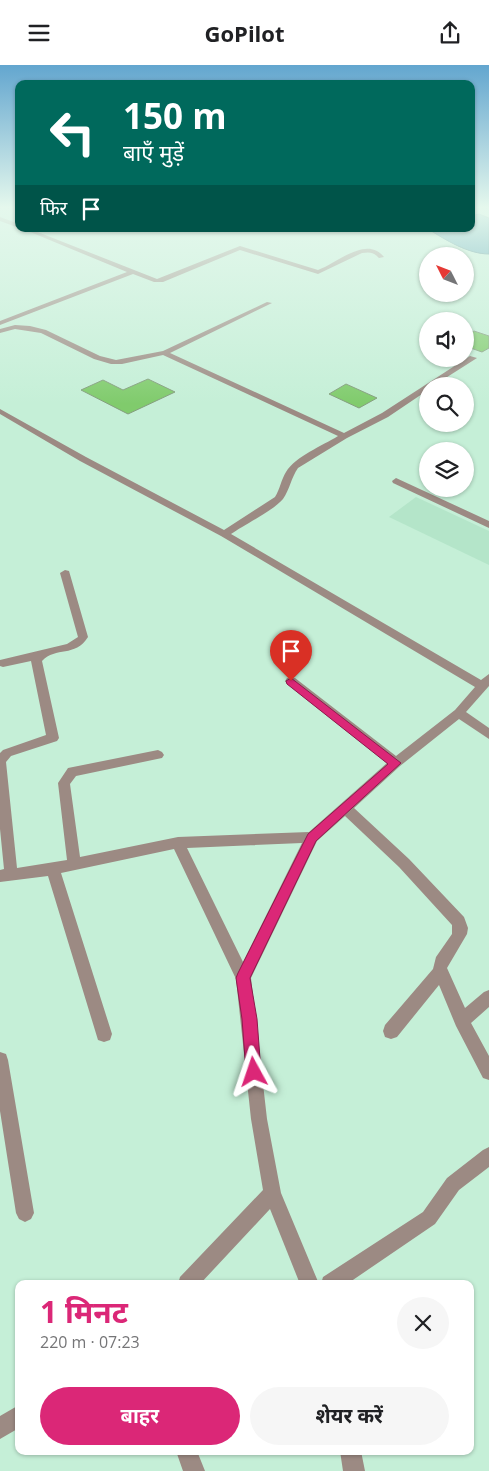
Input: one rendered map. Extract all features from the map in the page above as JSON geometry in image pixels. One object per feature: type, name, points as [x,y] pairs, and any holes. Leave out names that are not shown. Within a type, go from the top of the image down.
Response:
[{"type":"street","points":[[0,323],[130,273]]},
{"type":"street","points":[[133,273],[154,281],[161,281],[181,273]]},
{"type":"street","points":[[0,331],[15,326],[33,327],[112,363],[122,362],[149,354],[164,353],[268,303]]},
{"type":"street","points":[[164,353],[344,436]]},
{"type":"street","points":[[224,534],[278,499],[285,489],[289,474],[295,466],[344,436],[385,415],[459,367]]},
{"type":"street","points":[[0,411],[83,459],[224,534],[486,682],[459,713],[396,763],[312,837],[243,978]]},
{"type":"street","points":[[396,481],[489,525]]},
{"type":"street","points":[[3,663],[81,643],[83,637],[65,573]]},
{"type":"street","points":[[39,655],[36,660],[54,735],[51,740],[46,742],[7,753],[0,761],[6,875],[53,869],[178,843],[312,837]]},
{"type":"street","points":[[291,681],[396,763]]},
{"type":"street","points":[[459,713],[489,734]]},
{"type":"street","points":[[74,864],[64,783],[67,776],[72,772],[158,755]]},
{"type":"street","points":[[346,809],[404,863],[459,922],[462,928],[461,934],[441,963],[441,971],[462,1021],[489,1072]]},
{"type":"street","points":[[178,843],[243,978],[250,1019],[259,1119],[272,1193],[308,1280]]},
{"type":"street","points":[[53,869],[104,1034]]},
{"type":"street","points":[[390,1031],[441,971]]},
{"type":"street","points":[[462,1021],[489,997]]},
{"type":"street","points":[[0,1060],[25,1213]]},
{"type":"street","points":[[336,1280],[429,1218],[453,1184],[489,1156]]},
{"type":"street","points":[[191,1280],[272,1193]]},
{"type":"street","points":[[0,1429],[15,1418]]},
{"type":"street","points":[[188,1455],[194,1471]]},
{"type":"street","points":[[351,1455],[354,1471]]},
{"type":"shaded area","points":[[416,497],[489,531],[489,565],[389,517]]},
{"type":"building","points":[[474,331],[489,336],[489,348],[482,352],[474,349]]},
{"type":"building","points":[[148,379],[175,392],[128,414],[81,390],[103,380],[123,390]]},
{"type":"building","points":[[346,384],[377,398],[359,408],[329,394]]},
{"type":"route","points":[[254,1072],[250,1019],[243,978],[312,837],[396,763],[291,681]]}]
